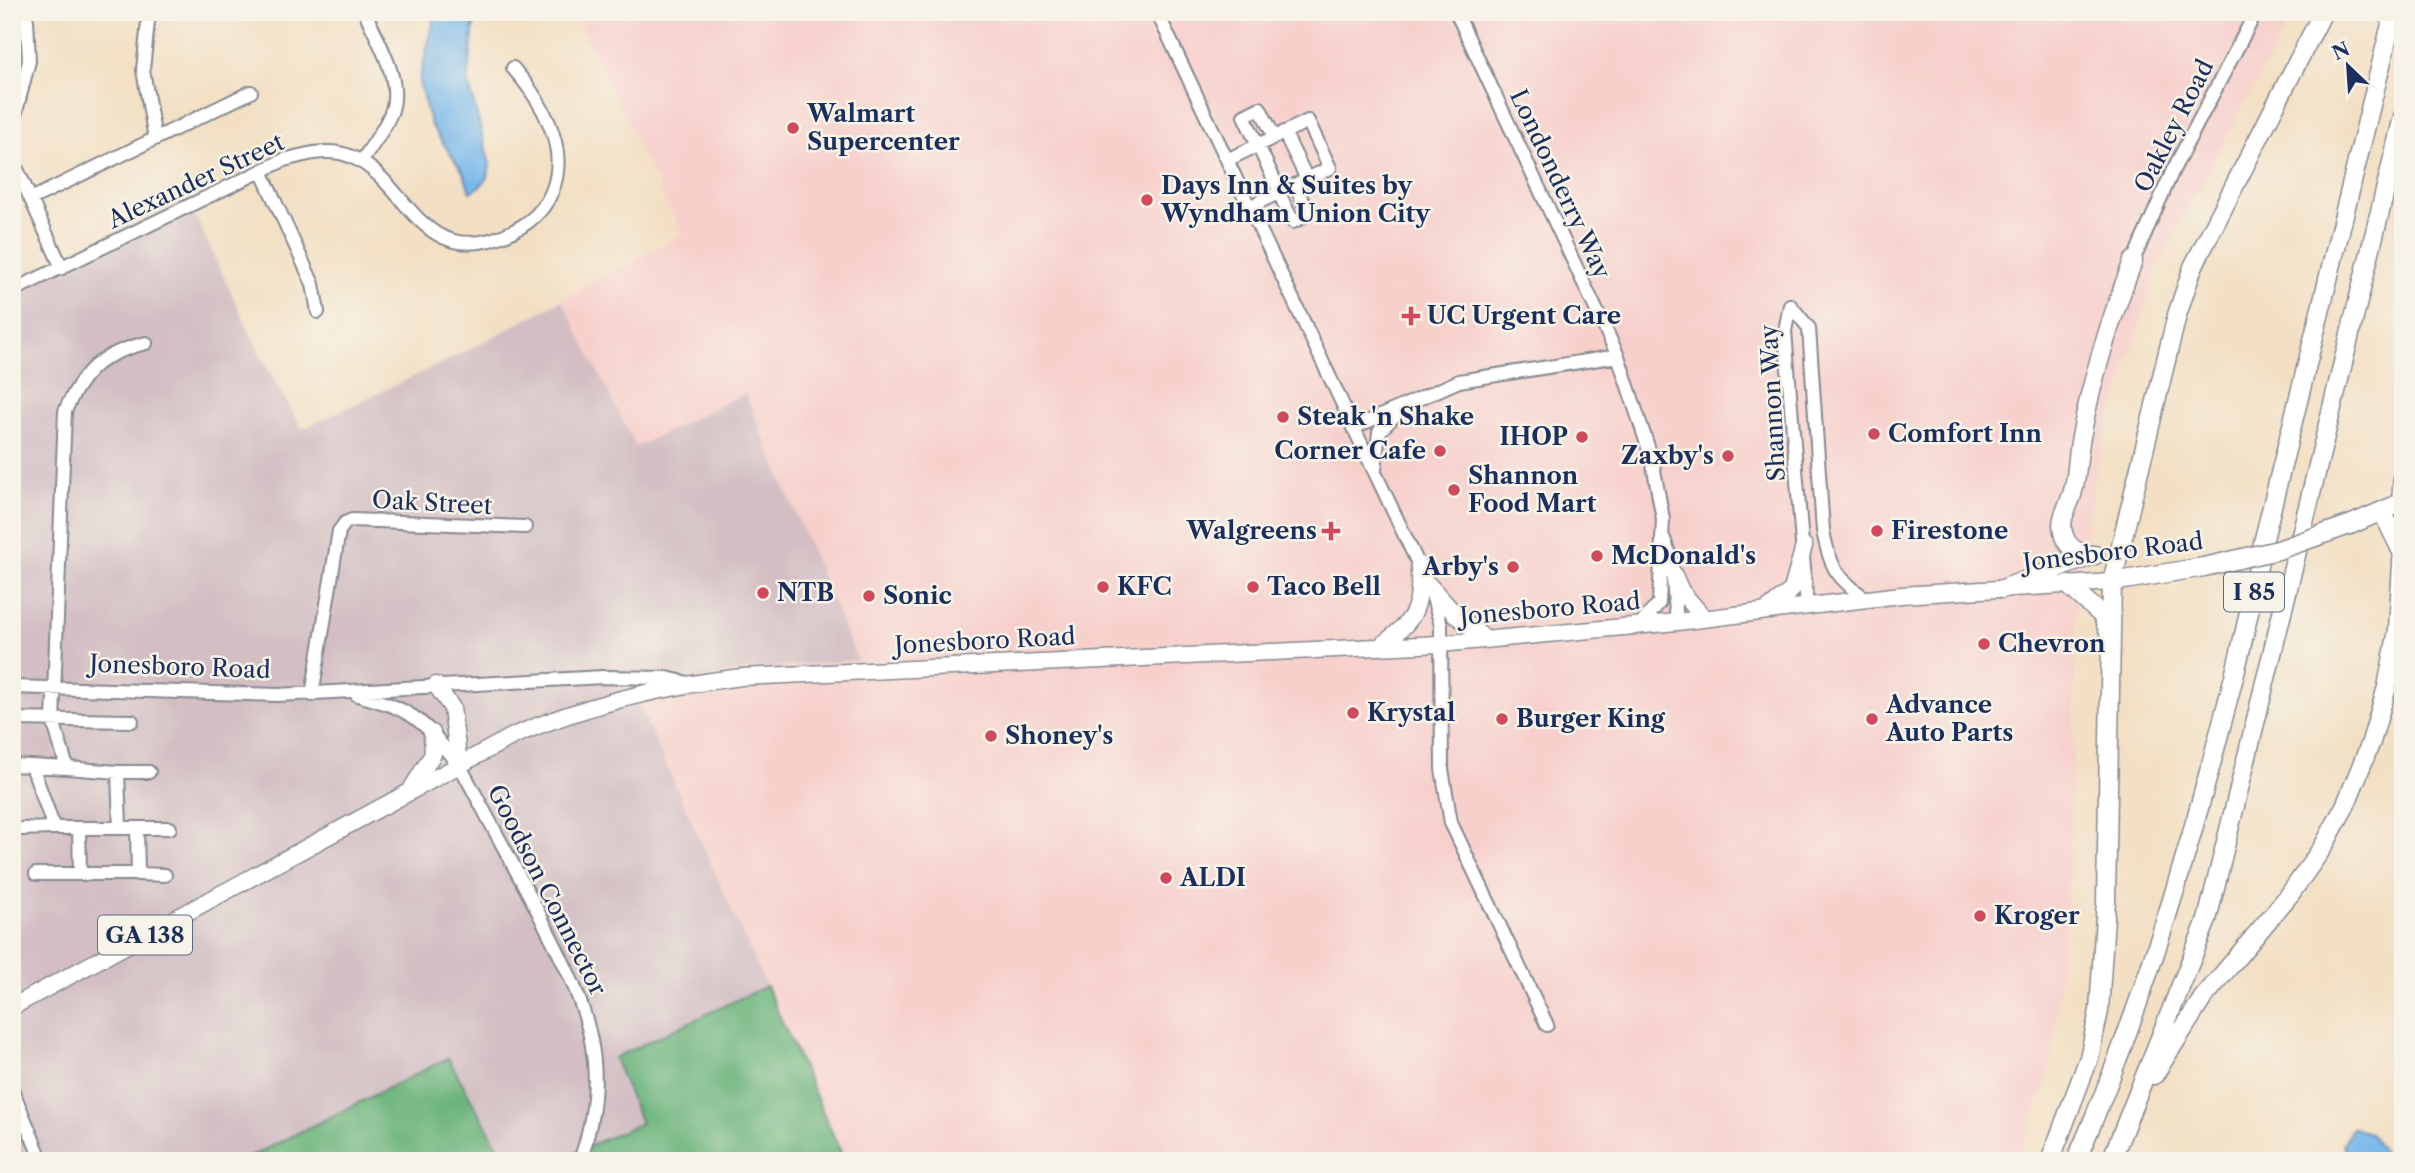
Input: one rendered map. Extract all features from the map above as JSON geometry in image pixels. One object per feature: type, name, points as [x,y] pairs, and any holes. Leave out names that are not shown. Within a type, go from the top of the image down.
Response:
[{"type":"highway","points":[[2050,1161],[2089,1058],[2099,1011],[2106,901],[2112,582],[2123,533],[2177,314],[2193,267],[2323,12]]},
{"type":"highway","name":"I 85","points":[[2076,1161],[2151,974],[2186,855],[2250,612],[2260,555],[2394,12]]},
{"type":"highway","name":"I 85","points":[[2111,1161],[2207,920],[2403,117]]},
{"type":"highway","points":[[2095,555],[2082,554],[2071,547],[2064,537],[2062,520],[2073,493],[2081,437],[2108,327],[2133,261]]},
{"type":"highway","points":[[2402,503],[2403,476]]},
{"type":"highway","name":"Jonesboro Road","points":[[2112,582],[2204,567],[2278,550],[2402,503]]},
{"type":"highway","points":[[2133,1107],[2203,998],[2290,894],[2323,847],[2346,804],[2371,742],[2387,687],[2398,630],[2402,549],[2382,511]]},
{"type":"highway","points":[[2002,589],[2095,555],[2115,544],[2123,533]]},
{"type":"highway","points":[[2068,585],[2102,615],[2111,637]]},
{"type":"main road","points":[[1766,611],[1792,590],[1804,546]]},
{"type":"main road","points":[[1379,647],[1410,622],[1417,609],[1420,593],[1419,565]]},
{"type":"main road","points":[[1673,573],[1681,591],[1704,618]]},
{"type":"main road","name":"Jonesboro Road","points":[[459,764],[513,736],[563,716],[637,694],[688,683],[743,677],[1440,644],[1677,622],[1866,599],[2112,582]]},
{"type":"main road","points":[[1428,584],[1455,614],[1486,640]]},
{"type":"main road","points":[[436,685],[452,708],[459,764]]},
{"type":"main road","points":[[410,790],[433,754],[432,733]]},
{"type":"main road","name":"GA 138","points":[[19,1003],[459,764]]},
{"type":"street","points":[[149,12],[143,71],[155,139]]},
{"type":"street","points":[[362,162],[391,112],[395,96],[382,51],[365,12]]},
{"type":"street","points":[[1157,12],[1428,584],[1439,613],[1442,769],[1451,823],[1548,1025]]},
{"type":"street","name":"Londonderry Way","points":[[1456,12],[1618,356],[1652,459],[1664,537],[1673,573],[1677,622]]},
{"type":"street","name":"Oakley Road","points":[[2133,261],[2173,170],[2256,12]]},
{"type":"street","points":[[12,127],[29,61],[27,20]]},
{"type":"street","name":"Alexander Street","points":[[12,291],[284,160],[312,152],[335,152],[362,162],[428,229],[452,242],[474,244],[509,234],[545,206],[554,187],[558,164],[555,140],[543,114],[531,89],[513,68]]},
{"type":"street","points":[[31,199],[251,92]]},
{"type":"street","points":[[1260,108],[1279,135],[1301,182],[1309,214],[1293,222],[1244,116],[1260,108]]},
{"type":"street","points":[[1227,160],[1308,121],[1331,168],[1249,207]]},
{"type":"street","points":[[12,158],[62,268]]},
{"type":"street","points":[[261,171],[313,284],[317,312]]},
{"type":"street","name":"Shannon Way","points":[[1807,606],[1785,331],[1790,305],[1809,328],[1823,531],[1829,560],[1840,580],[1866,599]]},
{"type":"street","points":[[67,768],[53,720],[65,411],[78,384],[96,364],[120,349],[146,343]]},
{"type":"street","points":[[1353,428],[1460,381],[1618,356]]},
{"type":"street","points":[[1375,474],[1379,432],[1395,414],[1415,399]]},
{"type":"street","name":"Oak Street","points":[[312,695],[340,531],[345,523],[352,520],[525,527]]},
{"type":"street","name":"Londonderry Way","points":[[1640,625],[1659,603],[1664,537]]},
{"type":"street","name":"Jonesboro Road","points":[[12,687],[312,695],[436,685],[603,677],[667,678],[688,683]]},
{"type":"street","name":"Jonesboro Road","points":[[346,692],[410,713],[459,764]]},
{"type":"street","points":[[12,719],[132,721]]},
{"type":"street","name":"Goodson Connector","points":[[459,764],[579,992],[592,1035],[596,1079],[594,1107],[580,1161]]},
{"type":"street","points":[[12,765],[149,772]]},
{"type":"street","points":[[32,766],[54,828]]},
{"type":"street","points":[[118,772],[120,828]]},
{"type":"street","points":[[79,828],[80,874]]},
{"type":"street","points":[[137,828],[138,874]]},
{"type":"street","points":[[21,829],[170,828]]},
{"type":"street","points":[[36,874],[165,875]]},
{"type":"street","points":[[12,1089],[42,1161]]},
{"type":"shaded area","points":[[573,12],[2294,12],[2159,263],[2095,471],[2076,620],[2071,859],[2051,1068],[2017,1161],[845,1161],[634,694],[748,670],[856,661],[745,394],[636,447],[562,300],[682,235]]},
{"type":"shaded area","points":[[187,199],[263,360],[302,429],[461,354],[562,300],[636,447],[745,393],[857,660],[748,670],[634,694],[766,986],[614,1058],[642,1123],[555,1161],[506,1161],[448,1058],[242,1161],[12,1161],[12,280]]},
{"type":"green space","points":[[766,986],[845,1161],[555,1161],[641,1123],[614,1058]]},
{"type":"green space","points":[[448,1058],[506,1161],[242,1161]]},
{"type":"water","points":[[432,12],[475,12],[468,81],[490,165],[484,182],[470,192],[464,174],[431,125],[419,82],[433,24]]},
{"type":"water","points":[[2352,1128],[2370,1133],[2390,1161],[2351,1161],[2343,1145]]},
{"type":"place","name":"Walmart Supercenter","points":[[793,128]]},
{"type":"place","name":"Days Inn & Suites by Wyndham Union City","points":[[1147,200]]},
{"type":"place","name":"UC Urgent Care","points":[[1411,316]]},
{"type":"place","name":"Steak 'n Shake","points":[[1283,417]]},
{"type":"place","name":"Comfort Inn","points":[[1874,434]]},
{"type":"place","name":"IHOP","points":[[1582,437]]},
{"type":"place","name":"Corner Cafe","points":[[1440,451]]},
{"type":"place","name":"Zaxby's","points":[[1728,456]]},
{"type":"place","name":"Shannon Food Mart","points":[[1454,490]]},
{"type":"place","name":"Walgreens","points":[[1331,531]]},
{"type":"place","name":"Firestone","points":[[1877,531]]},
{"type":"place","name":"McDonald's","points":[[1597,556]]},
{"type":"place","name":"Arby's","points":[[1513,567]]},
{"type":"place","name":"KFC","points":[[1103,587]]},
{"type":"place","name":"Taco Bell","points":[[1253,587]]},
{"type":"place","name":"NTB","points":[[763,593]]},
{"type":"place","name":"Sonic","points":[[869,596]]},
{"type":"place","name":"Chevron","points":[[1984,644]]},
{"type":"place","name":"Krystal","points":[[1353,713]]},
{"type":"place","name":"Burger King","points":[[1502,719]]},
{"type":"place","name":"Advance Auto Parts","points":[[1872,719]]},
{"type":"place","name":"Shoney's","points":[[991,736]]},
{"type":"place","name":"ALDI","points":[[1166,878]]},
{"type":"place","name":"Kroger","points":[[1980,916]]}]
